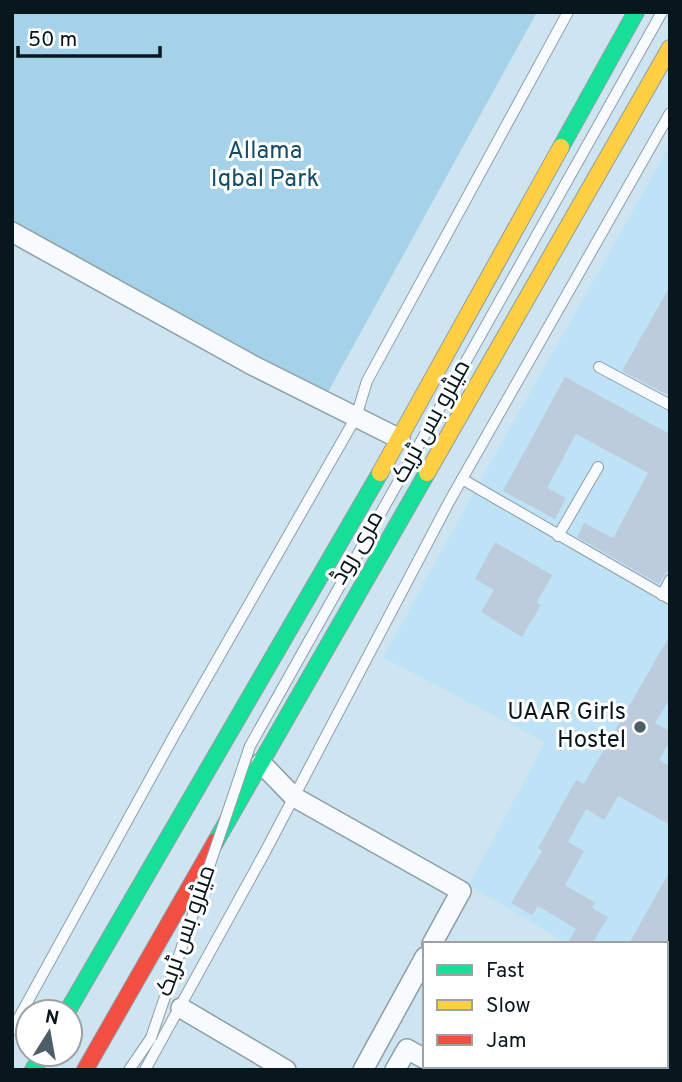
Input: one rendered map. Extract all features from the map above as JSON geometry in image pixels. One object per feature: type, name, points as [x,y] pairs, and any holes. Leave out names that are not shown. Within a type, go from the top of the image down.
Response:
[{"type":"main road","name":"مری روڈ","points":[[75,998],[400,439],[636,12]]},
{"type":"main road","name":"مری روڈ","points":[[85,1070],[670,48]]},
{"type":"street","points":[[12,232],[252,365],[400,439]]},
{"type":"street","points":[[261,764],[294,797],[461,891],[433,942]]},
{"type":"street","points":[[363,1070],[423,961]]},
{"type":"street","points":[[181,1008],[286,1070]]},
{"type":"street","points":[[395,1070],[407,1049],[423,1058]]},
{"type":"lane","points":[[12,1030],[176,732],[356,417],[367,381],[568,12]]},
{"type":"lane","name":"میٹرو بس ٹریک","points":[[144,1070],[151,1038],[250,747],[662,12]]},
{"type":"lane","points":[[144,1070],[181,1008],[462,480],[670,113]]},
{"type":"lane","points":[[599,367],[670,405]]},
{"type":"lane","points":[[558,536],[598,467]]},
{"type":"lane","points":[[462,480],[666,597],[670,580]]},
{"type":"lane","name":"میٹرو بس ٹریک","points":[[129,1070],[151,1038]]},
{"type":"shaded area","points":[[670,145],[670,1004],[668,942],[565,942],[469,885],[545,742],[383,658]]},
{"type":"green space","name":"Allama Iqbal Park","points":[[12,12],[537,12],[323,401],[12,230]]},
{"type":"building","points":[[670,286],[670,396],[622,371]]},
{"type":"building","points":[[565,377],[670,434],[670,567],[659,584],[577,537],[584,523],[613,538],[648,473],[576,434],[547,488],[566,498],[555,519],[503,491]]},
{"type":"building","points":[[495,542],[552,575],[537,602],[541,605],[522,637],[481,612],[494,590],[475,579]]},
{"type":"building","points":[[670,635],[670,698],[655,723],[670,731],[670,741],[659,760],[670,766],[670,825],[618,796],[604,820],[586,809],[568,842],[584,851],[565,885],[595,903],[592,908],[608,917],[593,942],[568,942],[576,929],[538,906],[532,915],[511,903],[542,851],[538,848],[576,780],[584,784]]},
{"type":"building","points":[[670,871],[670,944],[630,942]]},
{"type":"traffic: fast","points":[[561,147],[636,12]]},
{"type":"traffic: fast","points":[[75,998],[380,473]]},
{"type":"traffic: fast","points":[[216,841],[427,473]]},
{"type":"traffic: slow","points":[[427,473],[670,48]]},
{"type":"traffic: slow","points":[[380,473],[561,147]]},
{"type":"traffic: jam","points":[[85,1070],[216,841]]},
{"type":"place","name":"UAAR Girls Hostel","points":[[640,727]]}]
